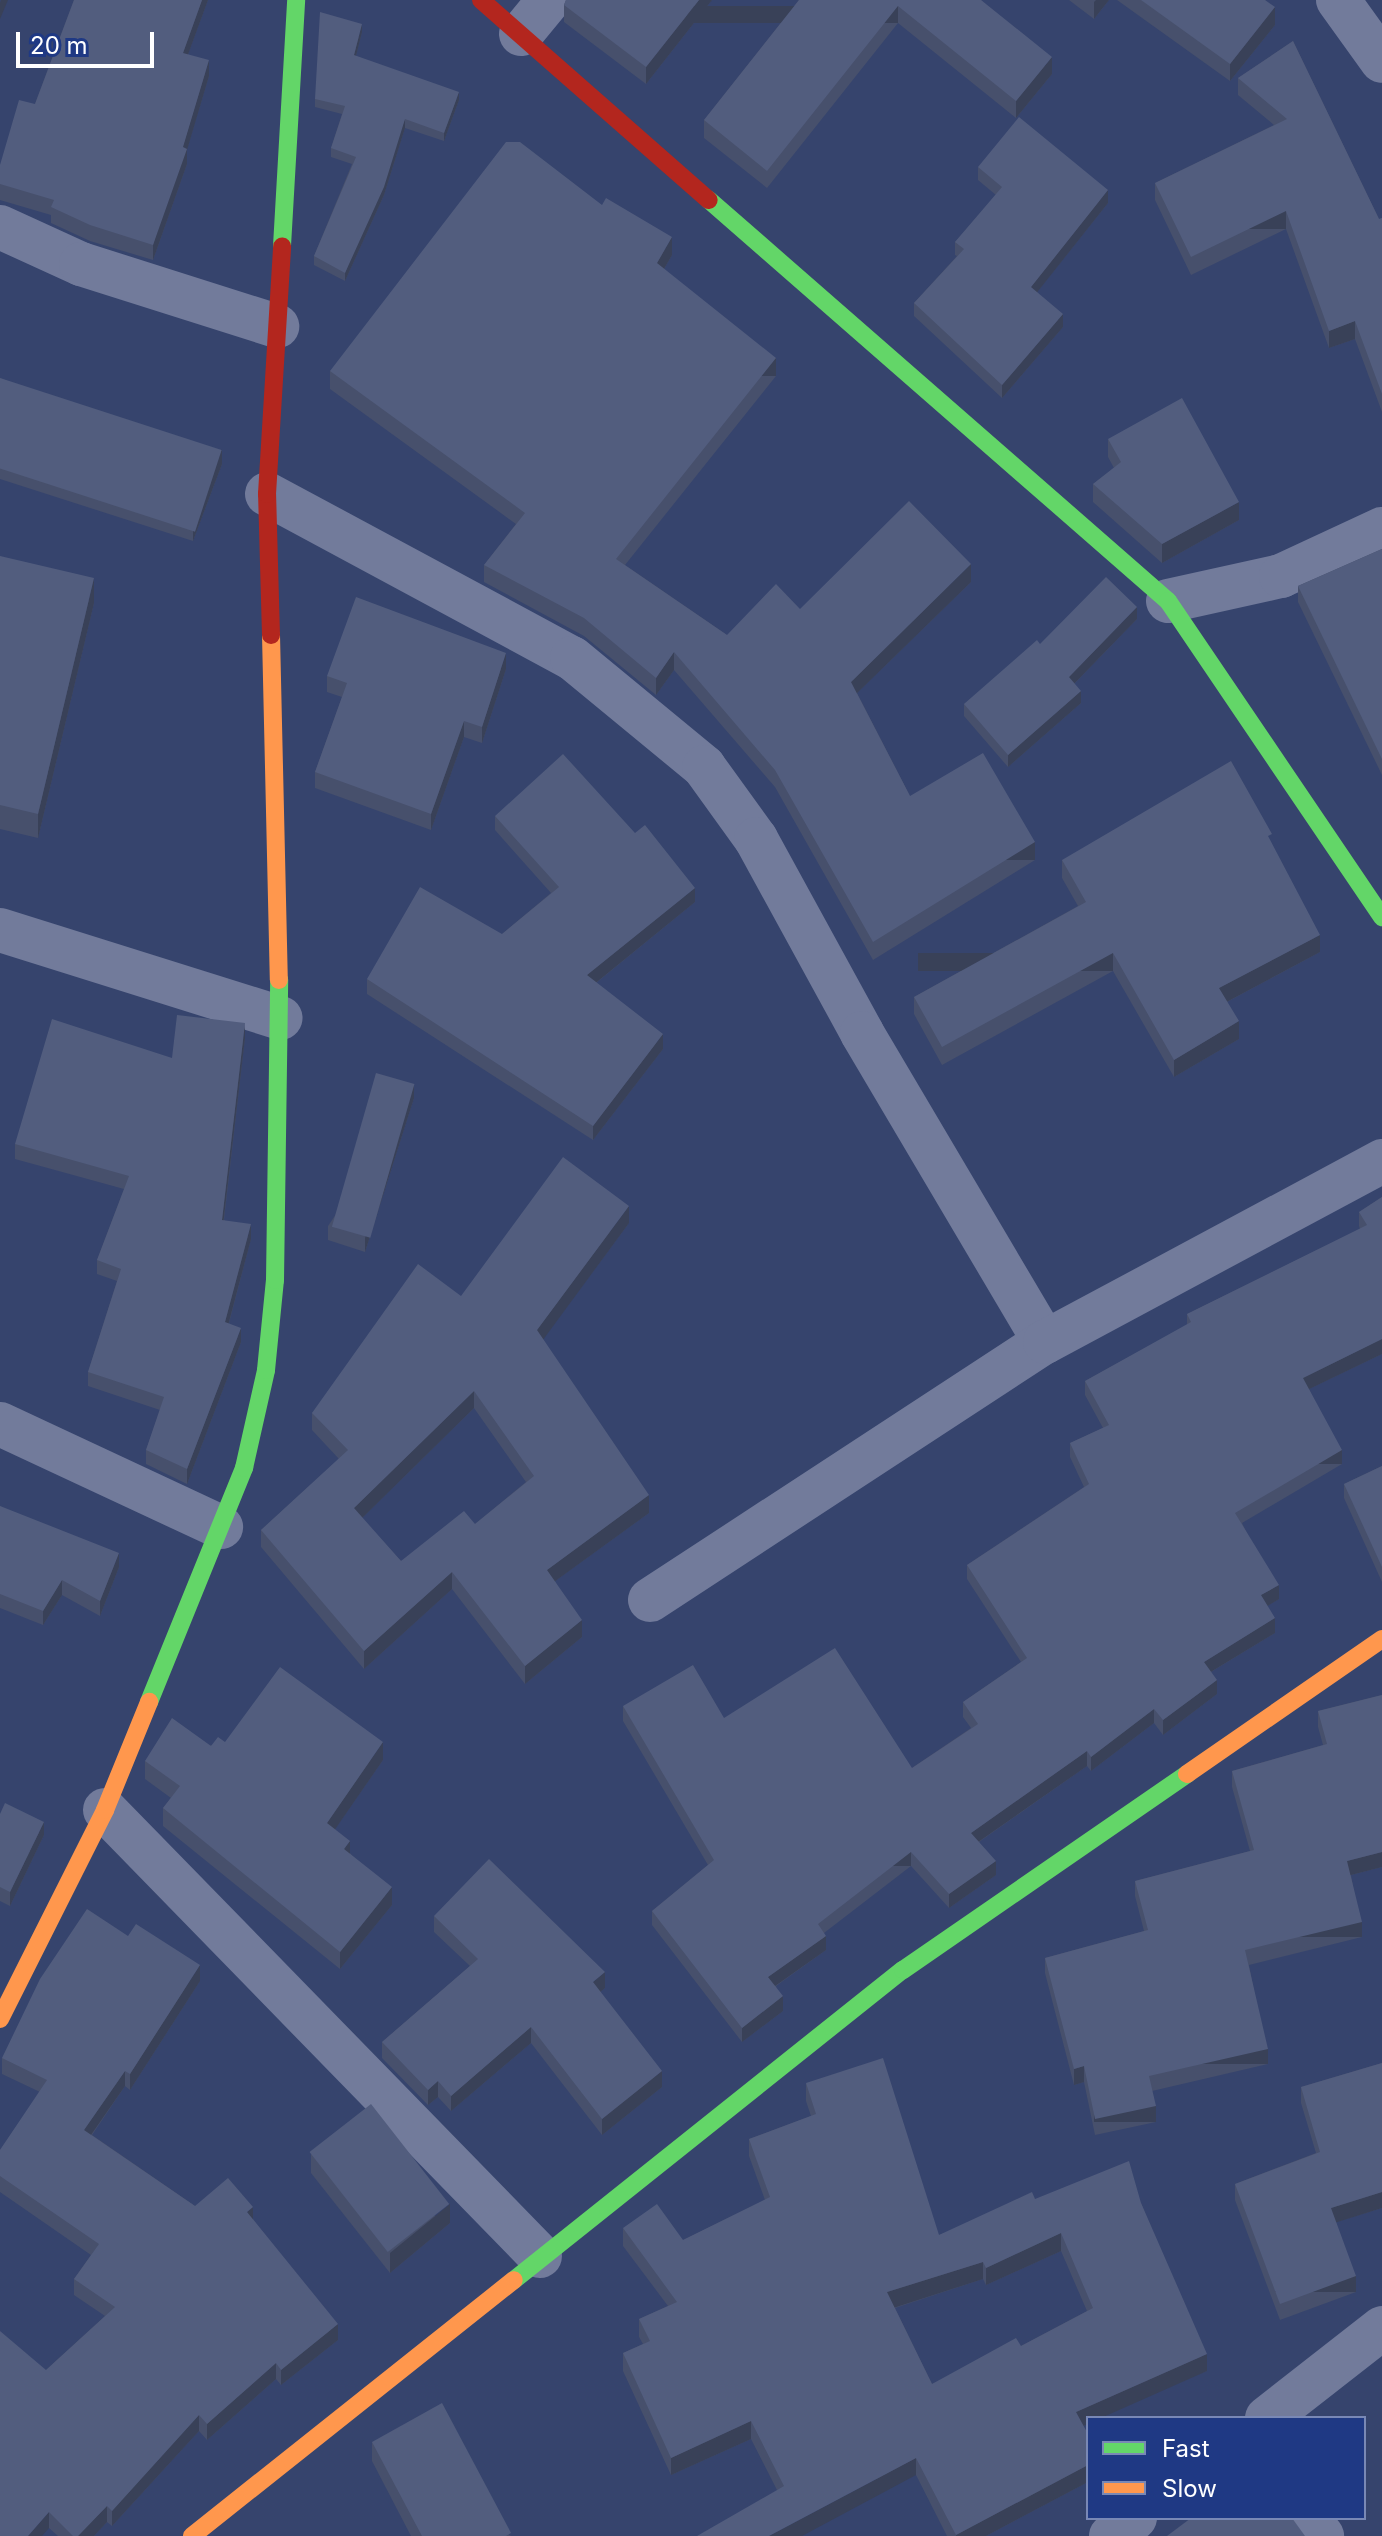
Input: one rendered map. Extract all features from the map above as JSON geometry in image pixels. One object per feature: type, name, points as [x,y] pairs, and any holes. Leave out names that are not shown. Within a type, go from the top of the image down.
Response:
[{"type":"street","points":[[0,2019],[105,1810],[221,1527],[244,1468],[266,1370],[275,1280],[280,1018],[267,494],[296,0]]},
{"type":"street","points":[[481,0],[1168,601],[1382,917]]},
{"type":"street","points":[[521,34],[549,0]]},
{"type":"street","points":[[1338,0],[1382,61]]},
{"type":"street","points":[[0,227],[81,264],[277,326]]},
{"type":"street","points":[[267,494],[572,658],[704,767],[756,839],[862,1033],[1045,1342]]},
{"type":"street","points":[[1168,601],[1281,576],[1382,529]]},
{"type":"street","points":[[0,930],[280,1018]]},
{"type":"street","points":[[650,1600],[1045,1342],[1382,1161]]},
{"type":"street","points":[[0,1424],[221,1527]]},
{"type":"street","points":[[192,2536],[903,1970],[1382,1639]]},
{"type":"street","points":[[105,1810],[540,2256]]},
{"type":"street","points":[[1270,2416],[1382,2328]]},
{"type":"street","points":[[1111,2536],[1132,2520]]},
{"type":"street","points":[[1310,2520],[1322,2536]]},
{"type":"building","points":[[74,0],[202,0],[183,53],[209,60],[183,147],[187,149],[153,245],[90,225],[51,207],[54,200],[0,184],[0,165],[19,100],[35,104]]},
{"type":"building","points":[[566,0],[699,0],[646,67],[564,5]]},
{"type":"building","points":[[799,0],[981,0],[1052,57],[1016,101],[898,6],[767,171],[704,120]]},
{"type":"building","points":[[1141,0],[1265,0],[1275,7],[1230,64]]},
{"type":"building","points":[[320,12],[362,24],[354,55],[459,92],[444,133],[405,119],[384,187],[345,273],[314,256],[356,157],[331,148],[345,106],[315,99]]},
{"type":"building","points":[[1293,41],[1379,219],[1382,218],[1382,394],[1355,321],[1329,331],[1286,211],[1191,257],[1155,183],[1287,119],[1238,78]]},
{"type":"building","points":[[1019,117],[1108,190],[1031,287],[1063,314],[1002,385],[914,303],[964,249],[955,242],[1002,187],[978,167]]},
{"type":"building","points":[[506,142],[520,142],[602,205],[606,198],[672,237],[657,263],[776,358],[616,559],[727,635],[776,584],[800,609],[909,501],[971,564],[851,682],[910,796],[983,753],[1035,842],[873,942],[775,770],[674,652],[656,678],[584,618],[484,565],[525,513],[330,371]]},
{"type":"building","points":[[0,378],[222,450],[195,532],[0,468]]},
{"type":"building","points":[[1182,398],[1239,502],[1162,544],[1093,484],[1121,462],[1108,439]]},
{"type":"building","points":[[1382,549],[1382,759],[1298,586]]},
{"type":"building","points":[[0,556],[94,578],[38,814],[0,805]]},
{"type":"building","points":[[1106,577],[1137,607],[1069,677],[1081,691],[1008,755],[964,704],[1037,640],[1040,644]]},
{"type":"building","points":[[356,597],[506,653],[482,727],[464,721],[431,814],[315,772],[347,683],[327,676]]},
{"type":"building","points":[[563,754],[635,833],[645,825],[695,888],[587,975],[663,1034],[593,1126],[367,979],[420,887],[502,934],[559,887],[495,816]]},
{"type":"building","points":[[1231,761],[1272,834],[1268,836],[1320,935],[1219,988],[1239,1021],[1174,1060],[1113,953],[942,1047],[914,997],[1086,902],[1062,860]]},
{"type":"building","points":[[177,1015],[245,1023],[222,1220],[251,1224],[225,1322],[241,1328],[187,1469],[146,1450],[164,1397],[88,1372],[121,1269],[97,1260],[129,1176],[15,1144],[52,1019],[172,1058]]},
{"type":"building","points":[[376,1073],[414,1084],[370,1238],[332,1227]]},
{"type":"building","points":[[563,1157],[629,1206],[537,1330],[649,1495],[547,1570],[582,1620],[525,1666],[452,1572],[364,1651],[261,1530],[348,1450],[312,1413],[418,1264],[461,1296]],"holes":[[[474,1391],[534,1476],[475,1524],[464,1511],[401,1561],[354,1508]]]},
{"type":"building","points":[[1382,1197],[1382,1339],[1303,1378],[1342,1450],[1235,1513],[1279,1585],[1261,1595],[1275,1618],[1204,1662],[1217,1680],[1163,1720],[1154,1709],[1091,1757],[1087,1751],[971,1833],[996,1861],[949,1894],[911,1852],[818,1924],[826,1936],[768,1977],[783,1996],[742,2028],[652,1911],[714,1860],[623,1706],[693,1665],[724,1718],[835,1648],[912,1768],[978,1724],[963,1702],[1027,1658],[967,1565],[1089,1484],[1070,1443],[1109,1425],[1085,1381],[1191,1322],[1187,1314],[1367,1225],[1359,1212]]},
{"type":"building","points":[[1382,1466],[1382,1567],[1344,1484]]},
{"type":"building","points":[[0,1506],[119,1553],[100,1601],[62,1580],[43,1611],[0,1594]]},
{"type":"building","points":[[280,1667],[383,1742],[327,1823],[350,1841],[344,1849],[392,1887],[340,1952],[163,1808],[180,1786],[145,1761],[172,1718],[211,1746],[218,1737],[225,1742]]},
{"type":"building","points":[[1382,1695],[1382,1852],[1347,1861],[1362,1922],[1245,1950],[1268,2049],[1149,2076],[1156,2106],[1095,2119],[1084,2066],[1074,2069],[1045,1958],[1148,1930],[1135,1881],[1254,1850],[1232,1771],[1327,1744],[1318,1711]]},
{"type":"building","points":[[5,1803],[44,1822],[10,1892],[0,1887],[0,1814]]},
{"type":"building","points":[[489,1859],[605,1972],[593,1982],[662,2071],[602,2119],[531,2027],[451,2096],[438,2081],[428,2090],[382,2042],[478,1959],[434,1916]]},
{"type":"building","points":[[87,1909],[128,1936],[136,1924],[200,1965],[130,2074],[125,2071],[84,2130],[195,2206],[228,2178],[253,2207],[247,2212],[338,2324],[281,2370],[276,2363],[207,2424],[199,2415],[112,2511],[107,2506],[78,2536],[73,2536],[49,2512],[28,2536],[0,2536],[0,2331],[46,2370],[115,2307],[74,2279],[99,2244],[0,2176],[0,2150],[47,2080],[2,2058],[40,1979]]},
{"type":"building","points":[[883,2058],[939,2235],[1032,2192],[1035,2199],[1129,2161],[1141,2203],[1207,2354],[1076,2412],[1086,2430],[1086,2466],[956,2535],[916,2458],[769,2536],[697,2536],[784,2486],[751,2421],[671,2458],[623,2353],[650,2341],[639,2319],[677,2302],[623,2228],[657,2204],[683,2240],[770,2197],[749,2139],[816,2114],[806,2083]],"holes":[[[1061,2233],[1093,2308],[1021,2346],[1016,2338],[932,2384],[887,2292],[983,2262],[986,2268]]]},
{"type":"building","points":[[1382,2063],[1382,2192],[1331,2208],[1356,2276],[1280,2304],[1235,2184],[1320,2152],[1301,2087]]},
{"type":"building","points":[[371,2104],[449,2204],[388,2252],[310,2152]]},
{"type":"building","points":[[442,2403],[511,2533],[506,2536],[422,2536],[372,2442]]},
{"type":"building","points":[[1188,2520],[1293,2520],[1305,2536],[1167,2536]]},
{"type":"traffic: fast","points":[[282,246],[296,0]]},
{"type":"traffic: fast","points":[[709,200],[1168,601],[1382,917]]},
{"type":"traffic: fast","points":[[149,1702],[244,1468],[266,1370],[275,1280],[279,980]]},
{"type":"traffic: fast","points":[[514,2280],[903,1970],[1187,1774]]},
{"type":"traffic: slow","points":[[271,635],[279,980]]},
{"type":"traffic: slow","points":[[1187,1774],[1382,1639]]},
{"type":"traffic: slow","points":[[0,2019],[105,1810],[149,1702]]},
{"type":"traffic: slow","points":[[192,2536],[514,2280]]},
{"type":"traffic: jam","points":[[481,0],[709,200]]},
{"type":"traffic: jam","points":[[271,635],[267,494],[282,246]]}]
